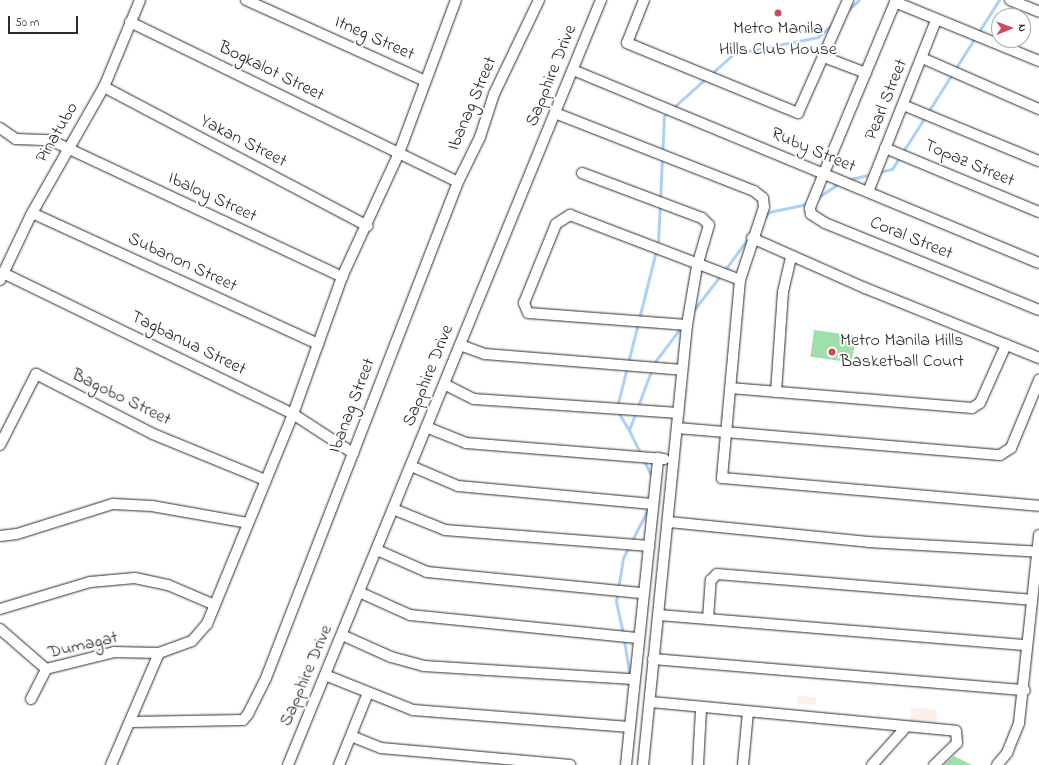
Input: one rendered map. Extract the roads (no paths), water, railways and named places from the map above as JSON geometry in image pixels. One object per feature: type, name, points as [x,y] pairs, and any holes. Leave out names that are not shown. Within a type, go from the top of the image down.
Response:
[{"type":"street","name":"Pinatubo","points":[[2,276],[32,213],[104,87],[140,0]]},
{"type":"street","name":"Itneg Street","points":[[246,0],[423,80]]},
{"type":"street","name":"Dumagat","points":[[31,700],[46,669],[114,652],[159,653],[192,642],[207,624],[293,414],[342,278],[368,226],[398,153],[423,80],[456,0]]},
{"type":"street","name":"Ibanag Street","points":[[131,722],[244,720],[248,714],[353,453],[458,182],[480,137],[494,94],[539,0]]},
{"type":"street","name":"Sapphire Drive","points":[[288,765],[426,427],[446,385],[460,345],[601,0]]},
{"type":"street","points":[[644,0],[627,42],[798,113],[848,0]]},
{"type":"street","points":[[1010,0],[1039,12]]},
{"type":"street","points":[[824,173],[896,1],[936,20],[1039,61]]},
{"type":"street","name":"Pearl Street","points":[[868,192],[936,20]]},
{"type":"street","name":"Bogkalot Street","points":[[130,22],[458,182]]},
{"type":"street","points":[[824,57],[866,73]]},
{"type":"street","points":[[922,58],[1039,109]]},
{"type":"street","name":"Ruby Street","points":[[573,70],[1039,263]]},
{"type":"street","name":"Yakan Street","points":[[104,87],[368,226]]},
{"type":"street","points":[[903,105],[1039,161]]},
{"type":"street","points":[[555,113],[759,194],[764,207],[752,238],[740,280],[722,478],[1039,506]]},
{"type":"street","name":"Ibaloy Street","points":[[0,128],[16,139],[40,137],[69,149],[342,278]]},
{"type":"street","name":"Topaz Street","points":[[885,148],[1039,212]]},
{"type":"street","points":[[582,173],[708,222],[709,231],[697,266],[687,325],[679,413],[672,459],[669,522],[643,765]]},
{"type":"street","name":"Coral Street","points":[[824,173],[810,208],[815,217],[1039,310]]},
{"type":"street","name":"Subanon Street","points":[[32,213],[318,344]]},
{"type":"street","points":[[687,325],[528,314],[524,303],[556,224],[570,215],[697,266],[740,280]]},
{"type":"street","points":[[752,238],[791,257],[1039,358]]},
{"type":"street","points":[[776,392],[783,292],[791,257]]},
{"type":"street","name":"Tagbanua Street","points":[[2,276],[293,414],[353,453]]},
{"type":"street","points":[[460,345],[485,354],[682,370]]},
{"type":"street","points":[[730,388],[972,408],[980,403],[1006,345]]},
{"type":"street","name":"Bagobo Street","points":[[0,445],[36,374],[153,434],[265,480]]},
{"type":"street","points":[[677,428],[727,434],[1000,455],[1011,448],[1039,380]]},
{"type":"street","points":[[446,385],[474,399],[679,413]]},
{"type":"street","points":[[426,427],[466,443],[672,459]]},
{"type":"street","points":[[626,765],[628,727],[637,638],[644,593],[652,504],[658,458]]},
{"type":"street","points":[[410,466],[458,486],[652,504]]},
{"type":"street","points":[[0,536],[17,534],[113,504],[152,506],[248,523]]},
{"type":"street","points":[[393,509],[445,530],[649,546]]},
{"type":"street","points":[[669,522],[868,542],[1038,552]]},
{"type":"street","points":[[997,765],[1007,753],[1019,723],[1025,690],[1031,600],[1039,535]]},
{"type":"street","points":[[377,550],[427,572],[644,593]]},
{"type":"street","points":[[708,619],[712,580],[717,574],[1031,600]]},
{"type":"street","points":[[0,609],[90,582],[135,578],[168,585],[215,605]]},
{"type":"street","points":[[359,592],[410,615],[637,638]]},
{"type":"street","points":[[659,615],[1027,645]]},
{"type":"street","points":[[0,629],[46,669]]},
{"type":"street","points":[[342,635],[391,657],[424,666],[633,679]]},
{"type":"street","points":[[111,765],[131,722],[159,653]]},
{"type":"street","points":[[654,659],[1025,690]]},
{"type":"street","points":[[325,675],[413,710],[628,727]]},
{"type":"street","points":[[339,765],[368,693]]},
{"type":"street","points":[[650,702],[956,731],[957,743],[934,765]]},
{"type":"street","points":[[698,765],[701,708]]},
{"type":"street","points":[[743,765],[748,712]]},
{"type":"street","points":[[872,765],[906,727]]},
{"type":"street","points":[[351,736],[381,748],[570,765]]},
{"type":"waterway","points":[[847,11],[859,0]]},
{"type":"waterway","points":[[879,172],[892,169],[999,0]]},
{"type":"waterway","points":[[710,75],[733,54],[818,37],[834,23]]},
{"type":"waterway","points":[[617,407],[658,243],[664,116],[706,78]]},
{"type":"waterway","points":[[846,180],[872,174]]},
{"type":"waterway","points":[[817,198],[839,183]]},
{"type":"waterway","points":[[765,217],[769,212],[808,204]]},
{"type":"waterway","points":[[724,271],[749,237]]},
{"type":"waterway","points":[[693,311],[720,276]]},
{"type":"waterway","points":[[652,477],[629,430],[654,363],[682,326]]},
{"type":"waterway","points":[[618,412],[629,430]]},
{"type":"waterway","points":[[623,634],[616,602],[623,558],[649,507]]},
{"type":"waterway","points":[[624,640],[630,677]]},
{"type":"place","name":"Metro Manila Hills Club House","points":[[778,13]]},
{"type":"place","name":"Metro Manila Hills Basketball Court","points":[[832,352]]}]
